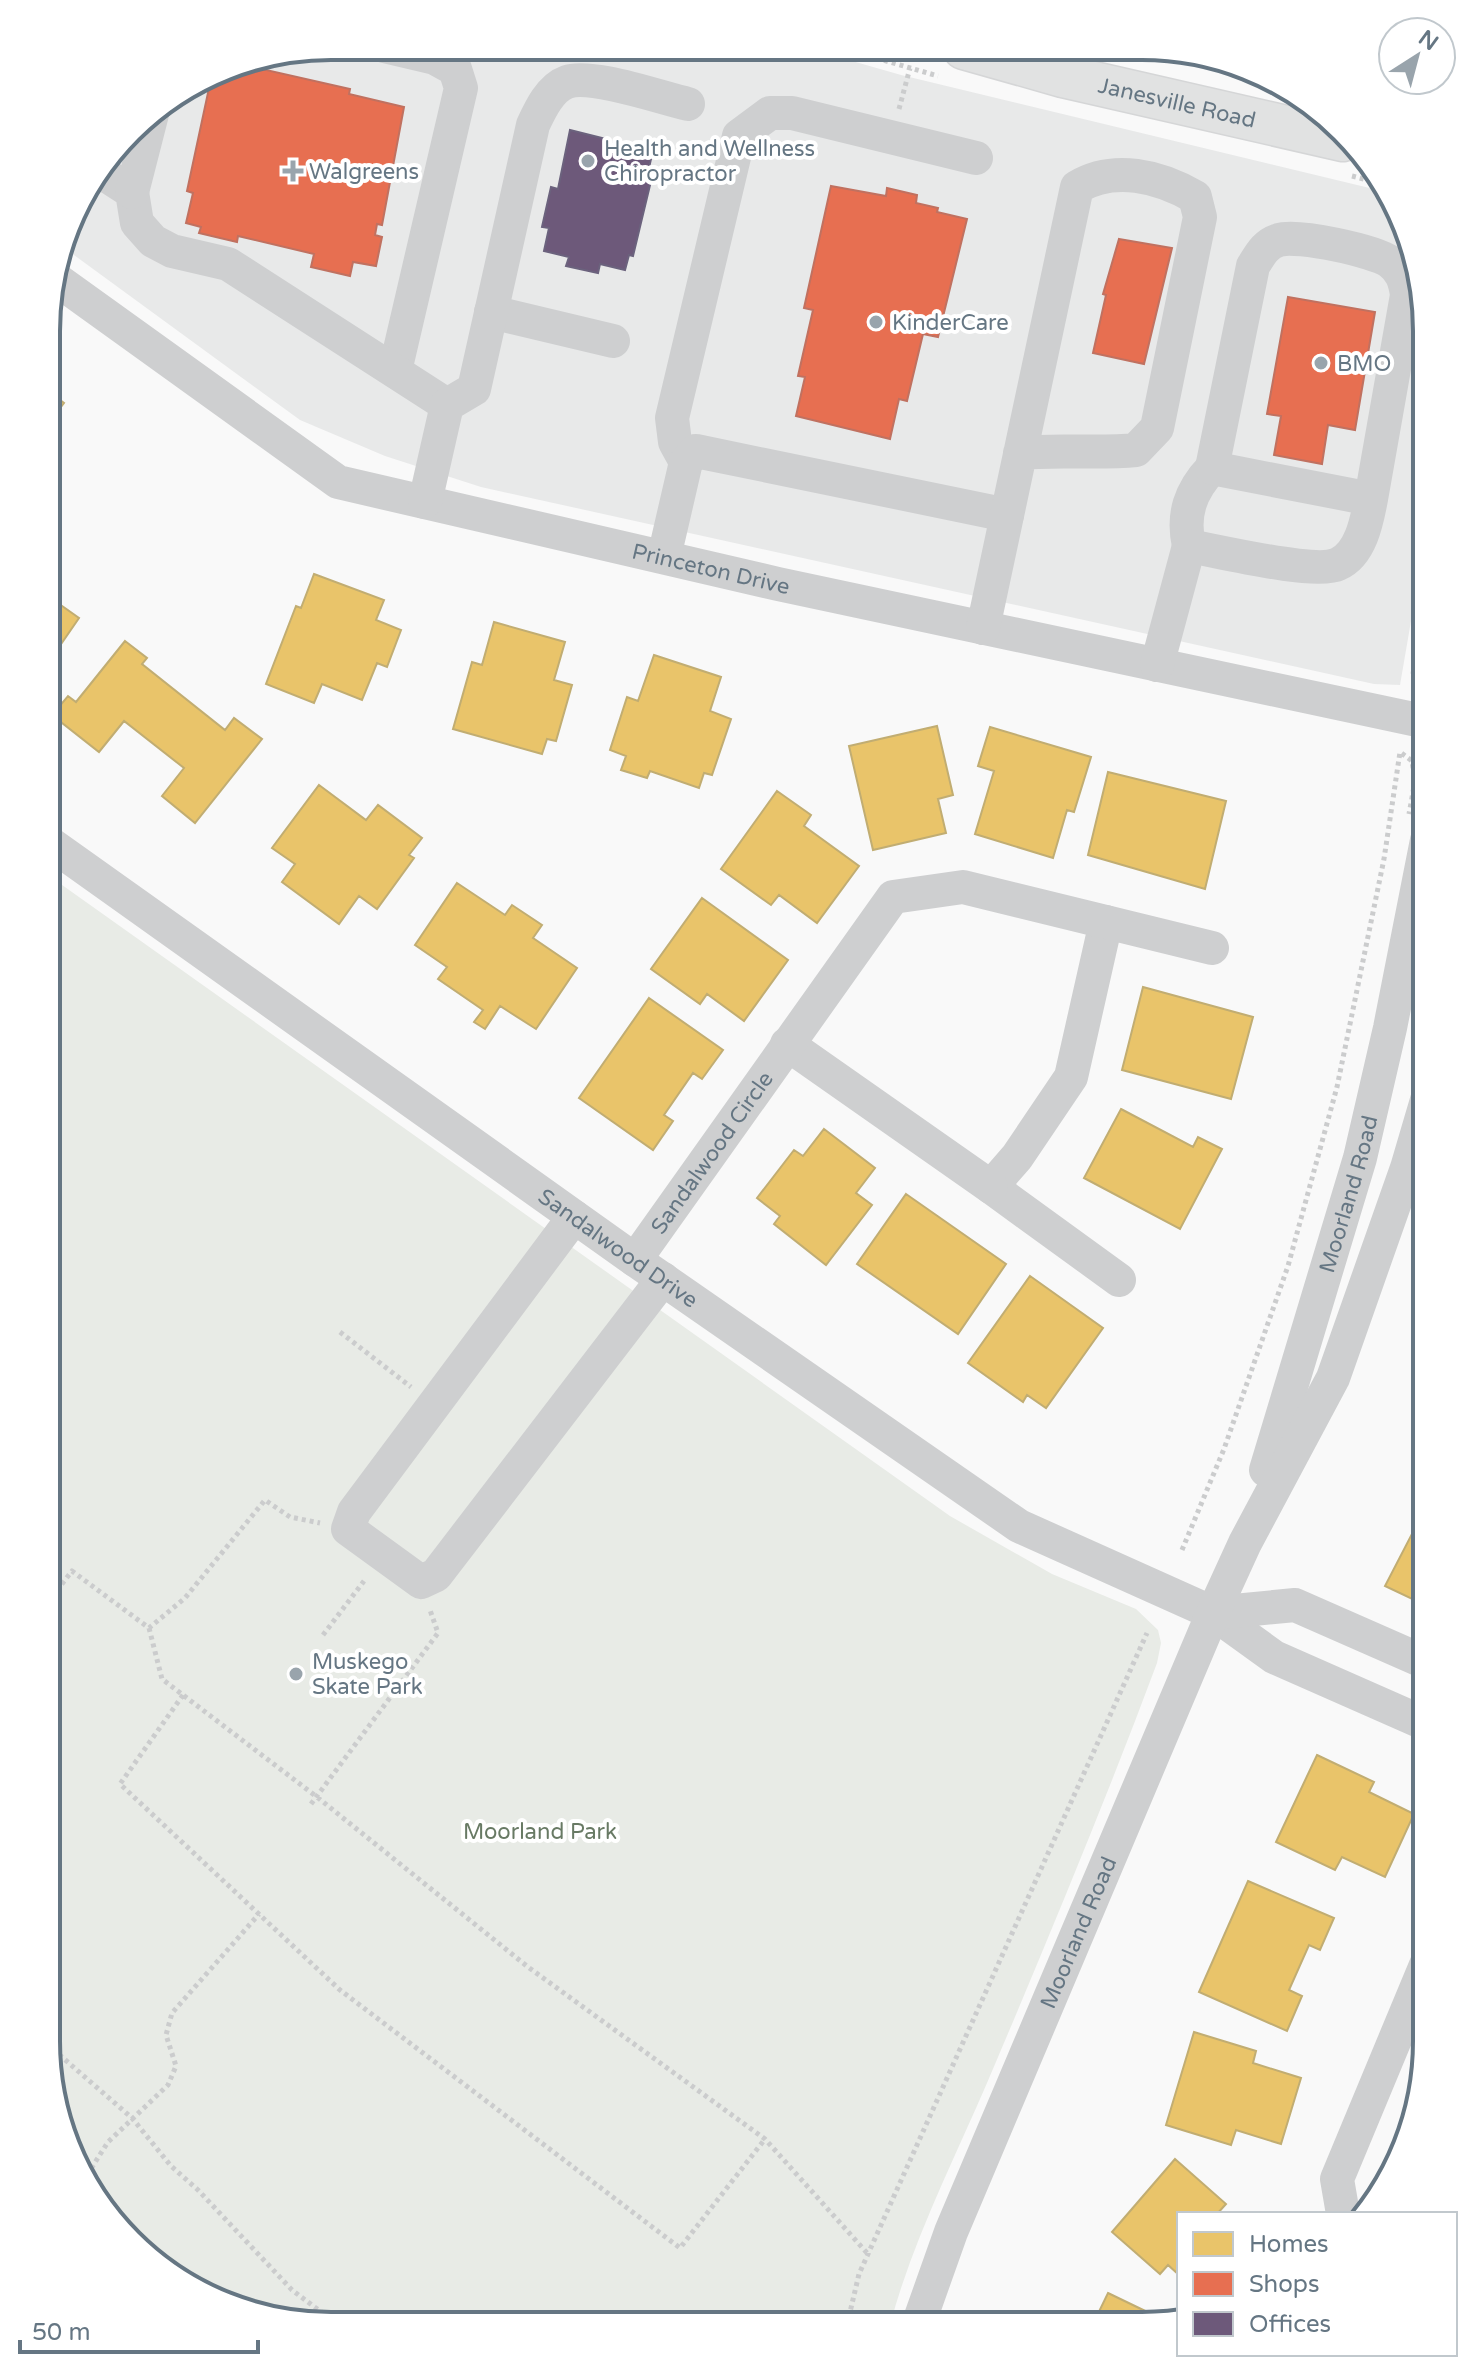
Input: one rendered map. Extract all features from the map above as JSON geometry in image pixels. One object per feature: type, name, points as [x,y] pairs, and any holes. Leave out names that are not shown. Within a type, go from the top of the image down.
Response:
[{"type":"main road","name":"Janesville Road","points":[[1007,60],[1063,76],[1332,138]]},
{"type":"street","points":[[395,371],[461,88],[455,69],[440,61]]},
{"type":"street","points":[[425,502],[447,405],[474,389],[533,125],[545,101],[566,82],[589,81],[688,104]]},
{"type":"street","points":[[686,462],[675,442],[672,418],[739,136],[770,113],[781,113],[976,158]]},
{"type":"street","points":[[147,132],[132,192],[137,223],[153,241],[172,251],[228,264],[447,405]]},
{"type":"street","points":[[983,628],[1020,453],[1077,187],[1096,175],[1116,173],[1175,185],[1195,197],[1200,217],[1157,428],[1136,450],[1113,453],[1064,449],[1020,453]]},
{"type":"street","points":[[108,177],[132,192]]},
{"type":"street","points":[[1157,665],[1189,546],[1185,527],[1188,505],[1199,482],[1212,468],[1253,266],[1264,248],[1280,239],[1374,254],[1391,263],[1404,277],[1407,295],[1366,526],[1356,548],[1339,564],[1316,568],[1189,546]]},
{"type":"street","name":"Princeton Drive","points":[[64,285],[338,482],[983,628],[1413,719]]},
{"type":"street","points":[[491,312],[613,341]]},
{"type":"street","points":[[664,557],[686,462],[696,451],[1007,515]]},
{"type":"street","points":[[1212,468],[1371,499]]},
{"type":"street","name":"Sandalwood Drive","points":[[60,851],[635,1260],[1019,1526],[1213,1613],[1274,1657],[1412,1718]]},
{"type":"street","name":"Moorland Road","points":[[1245,1543],[1360,1158],[1390,1028],[1413,861]]},
{"type":"street","name":"Sandalwood Circle","points":[[635,1260],[893,897],[963,887],[1212,948]]},
{"type":"street","points":[[991,1187],[1017,1157],[1071,1077],[1106,922]]},
{"type":"street","points":[[787,1044],[1119,1280]]},
{"type":"street","name":"Moorland Road","points":[[923,2312],[951,2232],[1213,1613],[1245,1543],[1333,1378],[1413,1149]]},
{"type":"street","points":[[574,1217],[354,1512],[348,1529],[421,1582],[436,1575],[663,1279]]},
{"type":"street","name":"Sandalwood Drive","points":[[1213,1613],[1295,1605],[1412,1657]]},
{"type":"street","points":[[1343,2212],[1337,2179],[1412,1999]]},
{"type":"path","points":[[891,137],[910,68]]},
{"type":"path","points":[[1182,1550],[1224,1449],[1288,1266],[1333,1102],[1384,859],[1400,752],[1412,761],[1413,766]]},
{"type":"path","points":[[340,1332],[434,1405]]},
{"type":"path","points":[[149,1628],[185,1598],[265,1500],[290,1517],[348,1529]]},
{"type":"path","points":[[323,1635],[384,1554]]},
{"type":"path","points":[[60,1586],[72,1571],[149,1628],[162,1679],[317,1797],[528,1967],[765,2139],[868,2254]]},
{"type":"path","points":[[311,1804],[438,1633],[421,1582]]},
{"type":"path","points":[[850,2312],[859,2274],[1147,1633]]},
{"type":"path","points":[[183,1695],[120,1784],[340,1990],[680,2248],[765,2139]]},
{"type":"path","points":[[92,2168],[108,2142],[168,2085],[176,2066],[166,2035],[172,2013],[259,1914]]},
{"type":"path","points":[[61,2056],[132,2118],[171,2166],[292,2290],[320,2311]]},
{"type":"shaded area","points":[[850,60],[1373,189],[1399,244],[1411,295],[1413,331],[1413,610],[1400,685],[1374,684],[481,487],[385,456],[300,420],[71,253],[96,195],[127,152],[152,127],[195,96],[244,74],[278,65],[313,61]]},
{"type":"green space","name":"Moorland Park","points":[[60,884],[950,1516],[1052,1574],[1136,1609],[1158,1630],[1161,1643],[1157,1663],[1137,1716],[1031,1979],[921,2233],[894,2312],[295,2310],[261,2303],[195,2276],[139,2233],[96,2177],[74,2128],[65,2094],[60,2041]]},
{"type":"building: Homes","points":[[314,574],[384,600],[376,620],[401,630],[387,667],[377,663],[362,700],[322,684],[314,703],[266,684],[296,606],[301,608]]},
{"type":"building: Homes","points":[[60,605],[79,618],[60,646]]},
{"type":"building: Homes","points":[[494,622],[565,642],[554,680],[572,685],[556,741],[547,739],[542,754],[453,729],[472,662],[482,665]]},
{"type":"building: Homes","points":[[125,641],[147,658],[142,664],[225,730],[234,718],[262,739],[195,823],[162,796],[184,768],[124,721],[99,752],[60,721],[60,706],[68,696],[76,702]]},
{"type":"building: Homes","points":[[654,655],[721,677],[710,711],[731,719],[712,775],[704,773],[699,788],[650,771],[647,778],[621,770],[626,756],[610,750],[627,697],[638,701]]},
{"type":"building: Homes","points":[[937,726],[953,795],[938,799],[946,833],[873,850],[849,746]]},
{"type":"building: Homes","points":[[990,727],[1091,757],[1074,812],[1067,810],[1053,858],[975,834],[994,771],[978,766]]},
{"type":"building: Homes","points":[[1108,772],[1226,801],[1205,889],[1088,855]]},
{"type":"building: Homes","points":[[319,785],[366,820],[378,805],[422,838],[409,855],[414,858],[377,909],[359,896],[339,924],[282,882],[295,864],[272,848]]},
{"type":"building: Homes","points":[[777,791],[811,815],[804,826],[859,866],[817,923],[779,895],[771,905],[721,869]]},
{"type":"building: Homes","points":[[457,883],[505,915],[512,905],[542,925],[533,938],[577,968],[536,1029],[500,1006],[485,1029],[474,1022],[483,1010],[438,979],[447,967],[415,945]]},
{"type":"building: Homes","points":[[702,898],[788,960],[744,1021],[707,994],[700,1004],[651,969]]},
{"type":"building: Homes","points":[[1143,987],[1253,1017],[1231,1099],[1122,1070]]},
{"type":"building: Homes","points":[[649,998],[723,1050],[702,1079],[693,1073],[664,1115],[673,1121],[653,1150],[579,1098]]},
{"type":"building: Homes","points":[[1121,1109],[1193,1147],[1198,1137],[1222,1149],[1180,1229],[1084,1178]]},
{"type":"building: Homes","points":[[824,1129],[875,1168],[856,1193],[872,1205],[826,1265],[774,1224],[780,1216],[757,1198],[794,1150],[803,1156]]},
{"type":"building: Homes","points":[[906,1194],[1006,1264],[958,1334],[857,1264]]},
{"type":"building: Homes","points":[[1030,1276],[1103,1328],[1046,1408],[1027,1395],[1023,1402],[968,1363]]},
{"type":"building: Homes","points":[[1412,1533],[1412,1599],[1385,1586]]},
{"type":"building: Homes","points":[[1317,1755],[1374,1782],[1369,1792],[1412,1813],[1385,1877],[1342,1857],[1335,1870],[1276,1842]]},
{"type":"building: Homes","points":[[1248,1881],[1334,1918],[1320,1950],[1309,1945],[1289,1990],[1302,1996],[1287,2031],[1199,1992]]},
{"type":"building: Homes","points":[[1194,2032],[1256,2051],[1253,2063],[1301,2078],[1281,2144],[1236,2130],[1231,2145],[1166,2125]]},
{"type":"building: Homes","points":[[1175,2159],[1226,2204],[1219,2212],[1177,2212],[1177,2273],[1168,2265],[1160,2274],[1112,2232]]},
{"type":"building: Homes","points":[[1108,2293],[1147,2312],[1142,2312],[1099,2312]]},
{"type":"building: Shops","name":"Walgreens","points":[[262,69],[350,89],[349,94],[404,107],[382,225],[377,224],[375,235],[382,237],[376,266],[353,262],[350,276],[311,267],[314,254],[238,236],[237,242],[199,233],[201,227],[186,223],[193,193],[187,191],[209,89],[244,74]]},
{"type":"building: Shops","name":"KinderCare","points":[[831,186],[886,196],[887,188],[917,195],[916,203],[967,219],[938,337],[923,334],[907,401],[899,399],[890,439],[796,416],[805,377],[798,376],[813,310],[804,308]]},
{"type":"building: Shops","points":[[1119,239],[1172,248],[1144,364],[1093,353],[1106,295],[1103,294]]},
{"type":"building: Shops","name":"BMO","points":[[1288,297],[1375,312],[1355,430],[1328,425],[1322,464],[1274,455],[1281,416],[1267,414]]},
{"type":"building: Offices","points":[[570,130],[606,139],[604,148],[651,159],[646,181],[651,181],[633,256],[629,255],[625,270],[600,264],[598,273],[566,266],[569,257],[544,251],[549,228],[542,227],[551,187],[558,189]]},
{"type":"place","name":"Health and Wellness Chiropractor","points":[[588,161]]},
{"type":"place","name":"Walgreens","points":[[293,171]]},
{"type":"place","name":"KinderCare","points":[[876,322]]},
{"type":"place","name":"BMO","points":[[1321,363]]},
{"type":"place","name":"Muskego Skate Park","points":[[296,1674]]}]
